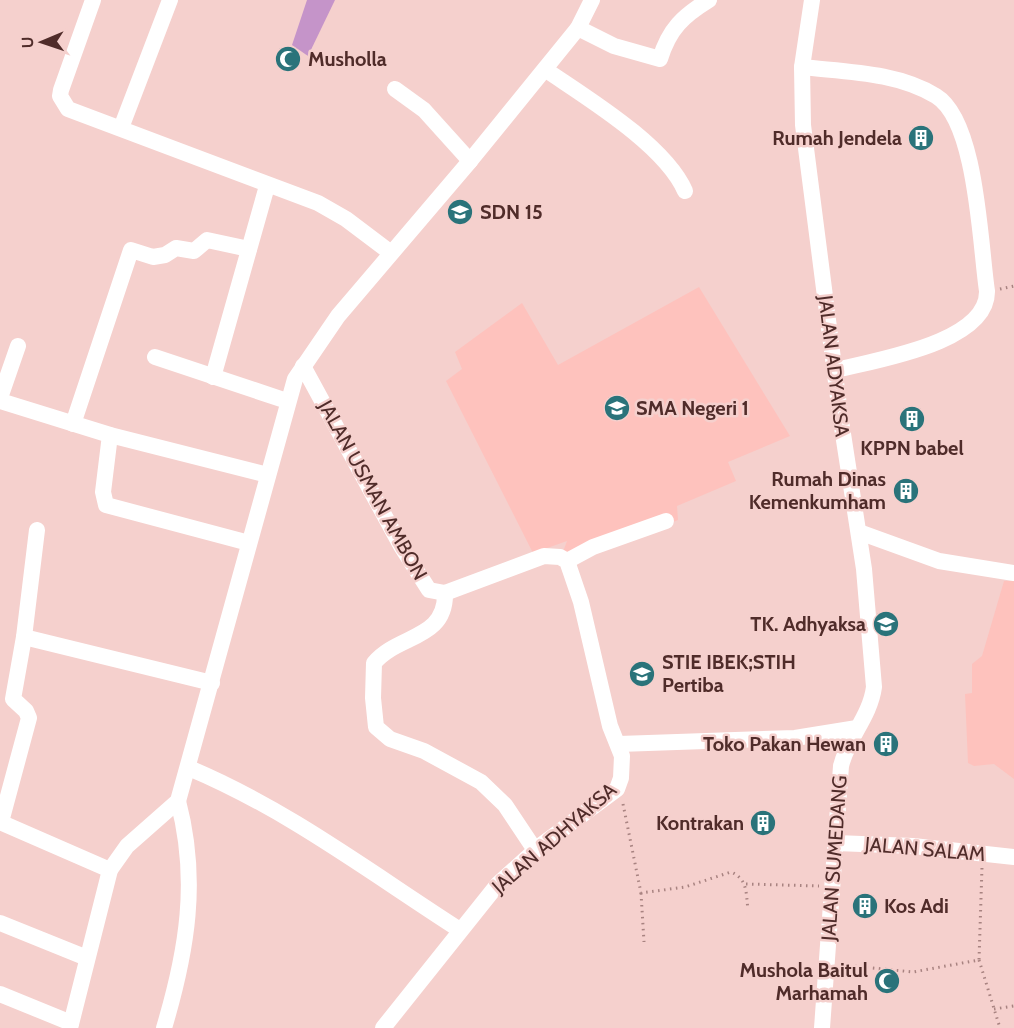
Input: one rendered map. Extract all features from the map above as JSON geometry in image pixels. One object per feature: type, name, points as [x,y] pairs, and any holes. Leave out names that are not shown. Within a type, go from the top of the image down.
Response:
[{"type":"street","points":[[93,0],[60,96],[68,109],[325,207],[365,232],[391,253]]},
{"type":"street","points":[[121,128],[170,0]]},
{"type":"street","name":"JALAN USMAN AMBON","points":[[178,801],[189,768],[287,401],[295,379],[338,315],[546,70],[578,28],[592,0]]},
{"type":"street","points":[[578,28],[614,46],[660,59],[672,30],[682,17],[709,0]]},
{"type":"street","name":"JALAN ADYAKSA","points":[[812,0],[800,92],[846,457],[859,532],[874,687],[872,704],[857,728]]},
{"type":"street","points":[[802,67],[880,76],[928,92],[947,105],[958,121],[968,149],[987,291],[987,303],[980,316],[951,336],[916,349],[836,370]]},
{"type":"street","points":[[546,70],[591,101],[651,149],[678,175],[685,191]]},
{"type":"street","points":[[395,89],[424,110],[470,161]]},
{"type":"street","points":[[213,377],[267,186]]},
{"type":"street","points":[[73,424],[131,250],[158,256],[176,248],[194,251],[207,240],[249,249]]},
{"type":"street","points":[[18,346],[0,400],[110,435],[268,475]]},
{"type":"street","points":[[155,357],[287,401]]},
{"type":"street","name":"JALAN USMAN AMBON","points":[[303,366],[429,590],[445,593],[544,556],[560,557],[567,561]]},
{"type":"street","points":[[110,435],[103,492],[106,505],[249,543]]},
{"type":"street","points":[[666,521],[593,547],[567,561],[581,602],[610,726],[620,750],[795,738],[857,728]]},
{"type":"street","points":[[37,530],[24,637],[13,699],[26,711],[29,718],[0,822],[110,870]]},
{"type":"street","points":[[859,532],[939,561],[1014,573]]},
{"type":"street","points":[[445,593],[443,612],[432,627],[392,648],[374,663],[373,698],[376,727],[390,739],[424,751],[481,782],[505,805],[535,850]]},
{"type":"street","points":[[24,637],[212,683]]},
{"type":"street","name":"JALAN SUMEDANG","points":[[822,1028],[841,766],[847,747],[857,728]]},
{"type":"street","name":"JALAN ADHYAKSA","points":[[383,1028],[498,884],[535,850],[617,789],[620,750]]},
{"type":"street","points":[[189,768],[217,780],[304,827],[459,930]]},
{"type":"street","points":[[0,994],[71,1026],[110,870],[127,846],[178,801],[189,849],[188,920],[177,986],[164,1028]]},
{"type":"street","name":"JALAN SALAM","points":[[836,843],[913,846],[1014,857]]},
{"type":"street","points":[[0,924],[87,958]]},
{"type":"path","points":[[617,789],[631,838],[642,893],[644,942]]},
{"type":"path","points":[[982,853],[979,960],[1000,1028]]},
{"type":"path","points":[[642,893],[685,887],[731,872],[739,876],[746,884],[748,910]]},
{"type":"path","points":[[746,884],[832,887]]},
{"type":"path","points":[[826,964],[913,972],[979,960]]},
{"type":"path","points":[[994,1009],[1014,1006]]},
{"type":"shaded area","points":[[307,0],[335,0],[308,56],[292,45]]},
{"type":"shaded area","name":"SMA Negeri 1","points":[[699,287],[790,436],[728,462],[736,481],[677,506],[678,520],[578,561],[561,557],[567,541],[533,553],[446,381],[462,369],[455,352],[522,303],[558,365]]},
{"type":"shaded area","points":[[1004,581],[1014,581],[1014,779],[994,764],[974,766],[968,763],[965,694],[972,693],[972,664],[982,656]]},
{"type":"place","name":"Musholla","points":[[288,59]]},
{"type":"place","name":"Rumah Jendela","points":[[921,138]]},
{"type":"place","name":"SDN 15","points":[[460,212]]},
{"type":"place","name":"SMA Negeri 1","points":[[617,408]]},
{"type":"place","name":"KPPN babel","points":[[912,419]]},
{"type":"place","name":"Rumah Dinas Kemenkumham","points":[[906,491]]},
{"type":"place","name":"TK. Adhyaksa","points":[[886,624]]},
{"type":"place","name":"STIE IBEK;STIH Pertiba","points":[[642,674]]},
{"type":"place","name":"Toko Pakan Hewan","points":[[886,744]]},
{"type":"place","name":"Kontrakan","points":[[763,823]]},
{"type":"place","name":"Kos Adi","points":[[865,906]]},
{"type":"place","name":"Mushola Baitul Marhamah","points":[[887,981]]}]
